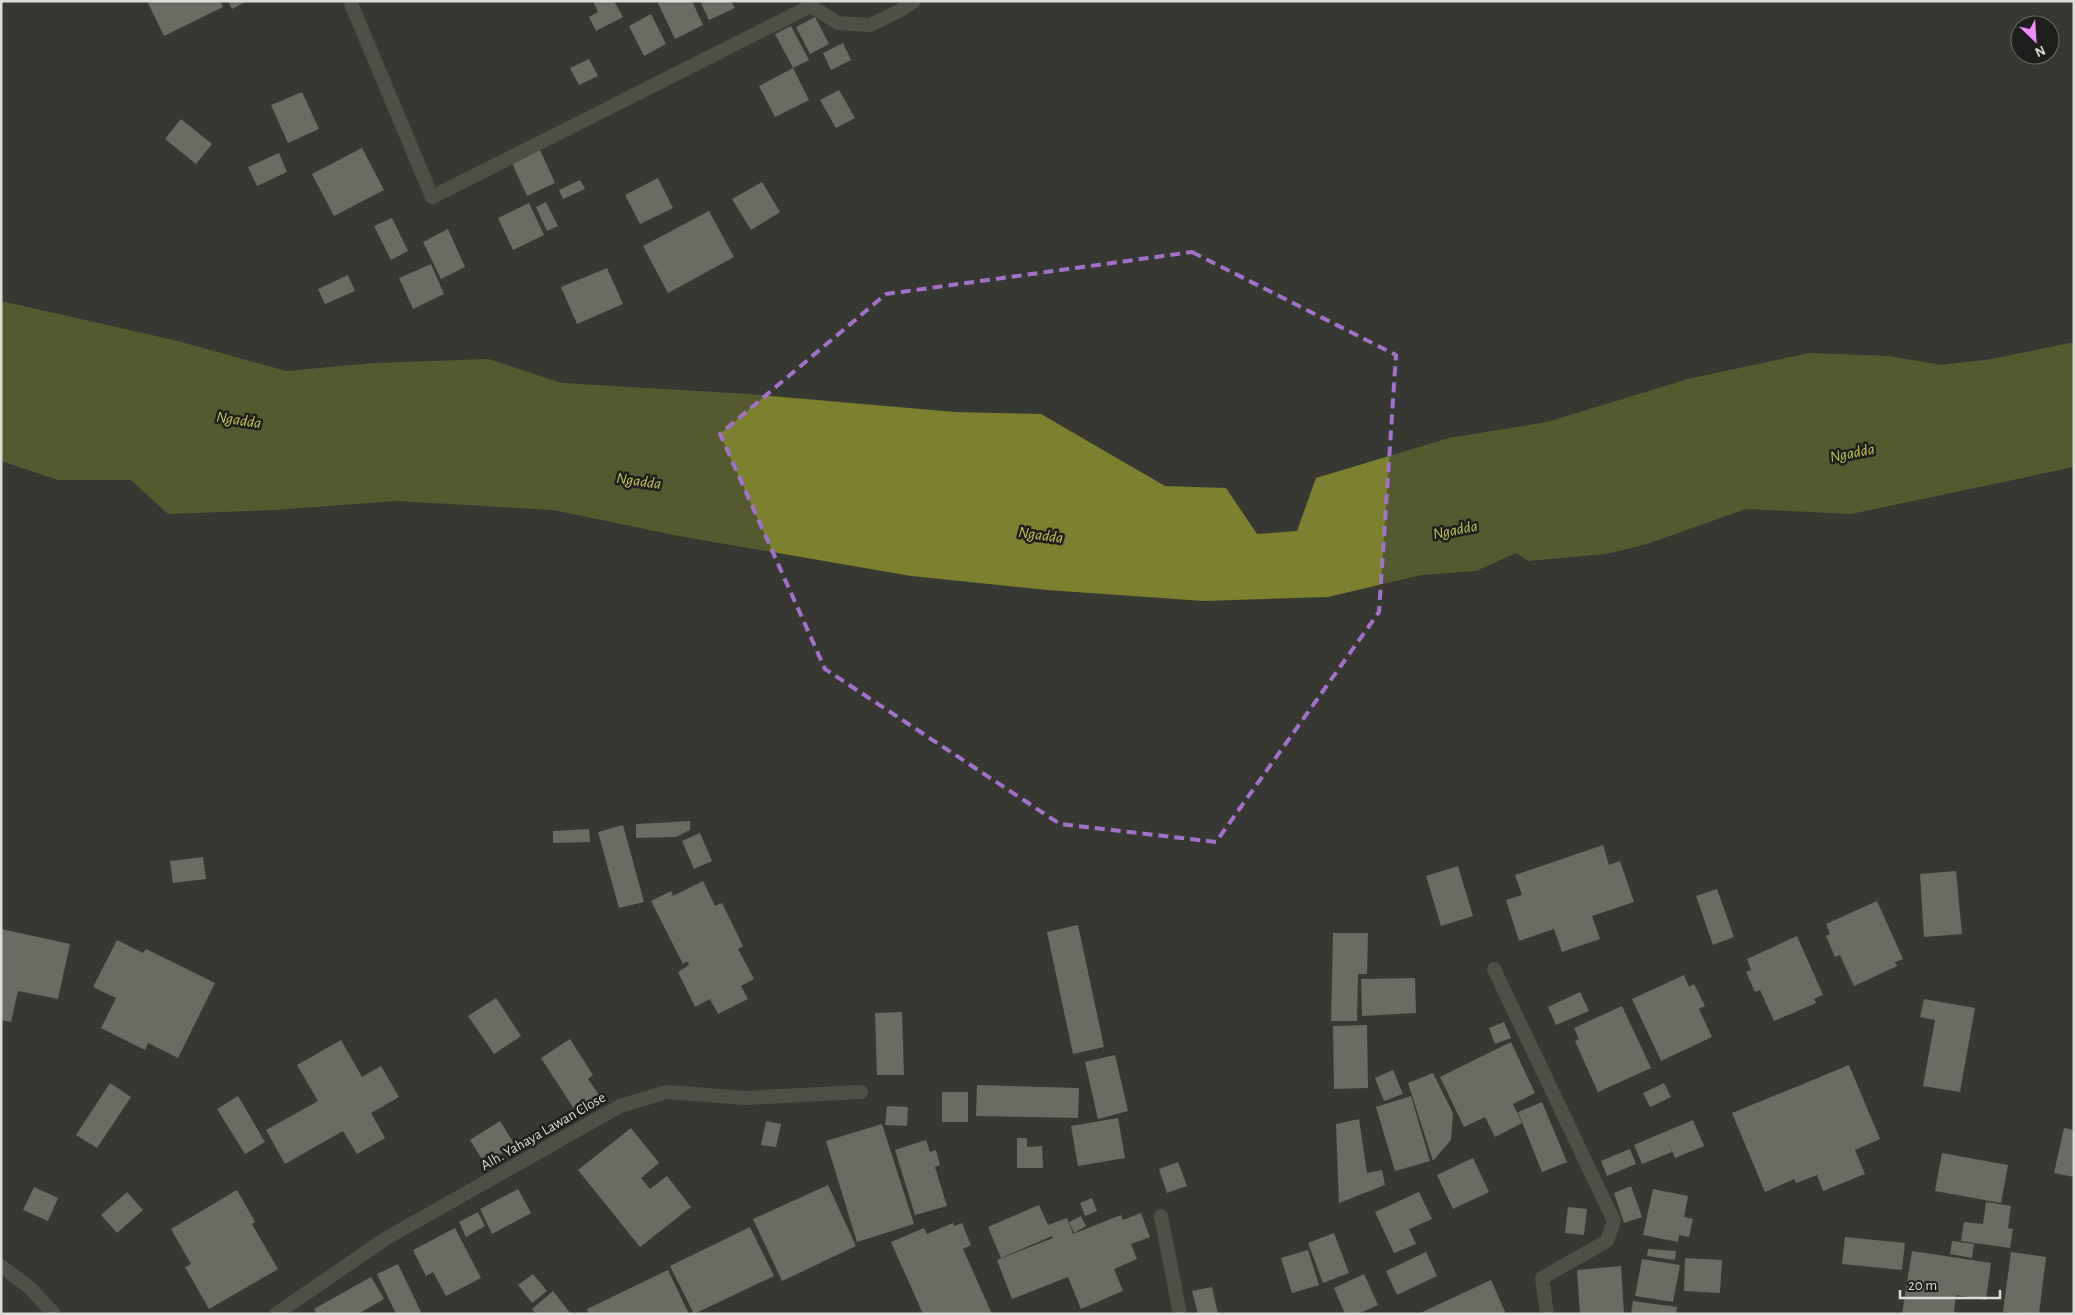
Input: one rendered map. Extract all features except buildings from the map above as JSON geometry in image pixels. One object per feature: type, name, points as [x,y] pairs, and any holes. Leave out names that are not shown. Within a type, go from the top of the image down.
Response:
[{"type":"street","points":[[350,1],[432,197],[810,4],[838,23],[870,25],[902,10],[914,1]]},
{"type":"street","points":[[1494,969],[1614,1221],[1607,1240],[1542,1278],[1547,1314]]},
{"type":"street","name":"Alh. Yahaya Lawan Close","points":[[276,1314],[385,1239],[620,1106],[667,1092],[745,1098],[861,1092]]},
{"type":"street","points":[[1161,1216],[1180,1314]]},
{"type":"street","points":[[1,1266],[30,1288],[54,1314]]},
{"type":"highlighted area","points":[[1192,252],[1396,355],[1379,612],[1216,842],[1060,824],[825,669],[720,434],[886,294]]},
{"type":"water","name":"Ngadda","points":[[1,301],[178,341],[286,371],[374,363],[488,359],[562,383],[749,394],[955,412],[1041,414],[1165,486],[1226,488],[1257,534],[1297,531],[1316,478],[1449,438],[1547,422],[1688,379],[1809,353],[1889,356],[1941,365],[1992,359],[2074,342],[2074,467],[1851,514],[1746,509],[1647,544],[1606,554],[1528,561],[1516,553],[1476,571],[1421,575],[1328,597],[1204,601],[1047,590],[911,576],[679,536],[553,510],[396,501],[274,510],[168,514],[131,480],[58,480],[1,461]]}]
